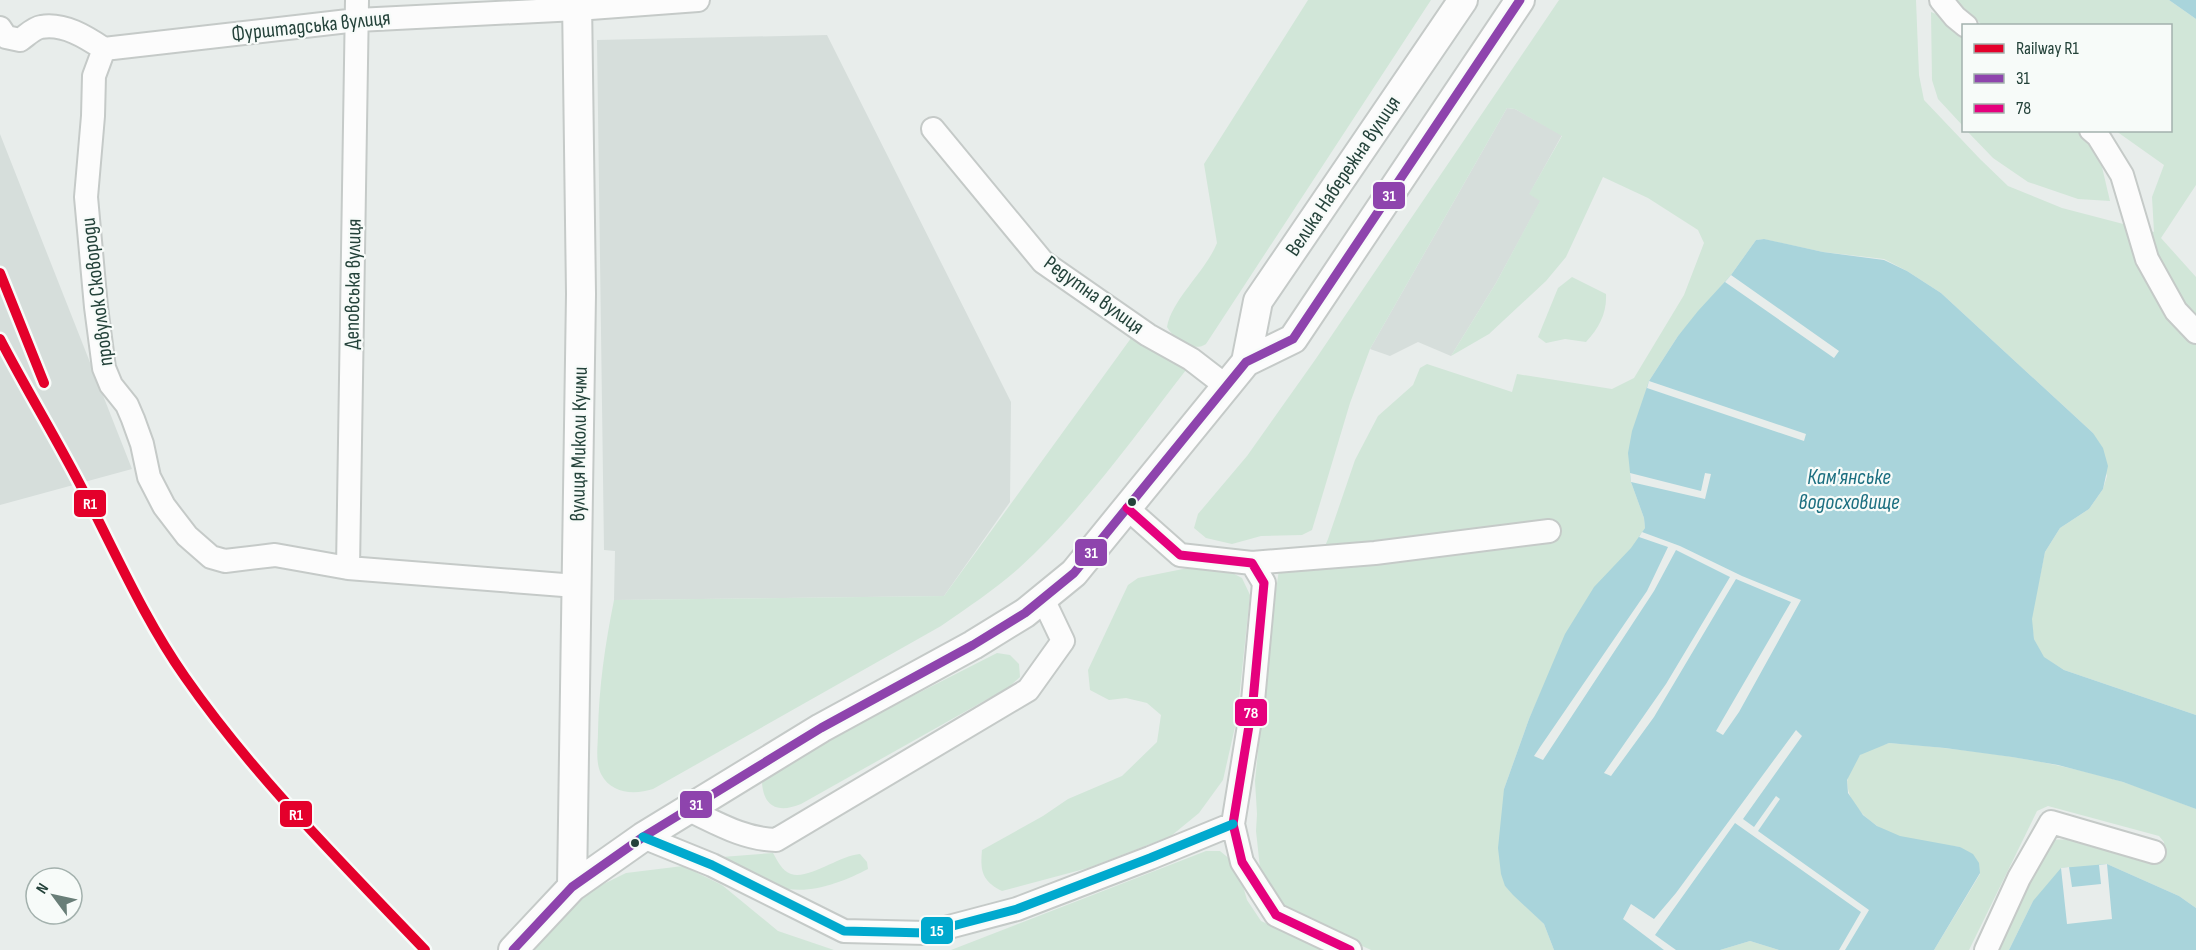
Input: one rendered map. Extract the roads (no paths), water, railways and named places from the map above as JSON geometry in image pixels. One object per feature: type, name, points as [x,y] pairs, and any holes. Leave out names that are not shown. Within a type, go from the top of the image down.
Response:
[{"type":"street","name":"Фурштадська вулиця","points":[[104,49],[357,10],[698,0]]},
{"type":"street","name":"Велика Набережна вулиця","points":[[1246,362],[1258,301],[1463,0]]},
{"type":"street","name":"Велика Набережна вулиця","points":[[513,950],[572,887],[643,837],[821,728],[973,645],[1025,613],[1074,573],[1246,362],[1293,339],[1520,0]]},
{"type":"street","points":[[1941,0],[1964,24]]},
{"type":"street","name":"вулиця Миколи Кучми","points":[[572,887],[581,294],[577,4]]},
{"type":"street","name":"Деповська вулиця","points":[[348,568],[357,10]]},
{"type":"street","points":[[0,28],[6,37],[20,40],[39,27],[59,28],[81,34],[104,49]]},
{"type":"street","name":"провулок Сковороди","points":[[104,49],[94,76],[86,197],[104,368],[111,385],[128,405],[142,444],[149,477],[164,506],[186,536],[211,557],[225,561],[275,555],[348,568],[576,586]]},
{"type":"street","name":"Редутна вулиця","points":[[933,129],[1043,261],[1148,335],[1191,359],[1226,386]]},
{"type":"street","points":[[2093,132],[2122,175],[2147,259],[2176,311],[2196,332]]},
{"type":"street","points":[[1128,508],[1180,555],[1252,563],[1375,553],[1549,531]]},
{"type":"street","points":[[1252,563],[1264,583],[1253,701],[1233,824],[1242,862],[1276,915],[1350,950]]},
{"type":"street","points":[[687,809],[736,832],[758,839],[776,840],[787,834],[1028,690],[1063,641],[1043,599]]},
{"type":"street","points":[[1986,950],[2019,878],[2051,822],[2154,852]]},
{"type":"street","points":[[643,837],[712,865],[844,931],[926,933],[1017,909],[1233,824]]},
{"type":"water","points":[[2169,0],[2196,0],[2196,19]]},
{"type":"water","name":"Кам'янське водосховище","points":[[1764,239],[1823,252],[1884,260],[1907,271],[1941,293],[2093,433],[2103,448],[2108,466],[2103,489],[2089,509],[2060,528],[2045,552],[2032,619],[2034,639],[2044,657],[2064,670],[2196,715],[2196,809],[2123,782],[2058,765],[1945,748],[1889,743],[1860,755],[1847,780],[1848,793],[1863,815],[1877,826],[1900,836],[1960,847],[1973,854],[1979,863],[1980,873],[1934,950],[1779,950],[1750,941],[1720,950],[1554,950],[1544,924],[1505,886],[1501,874],[1498,848],[1504,789],[1529,719],[1565,634],[1594,587],[1631,548],[1645,528],[1644,518],[1631,482],[1628,453],[1632,431],[1649,381],[1678,336],[1698,311],[1731,275],[1756,240]]},
{"type":"water","points":[[2107,864],[2179,896],[2196,908],[2196,950],[2009,950],[2033,901],[2061,868]]},
{"type":"rail line","name":"R1","points":[[0,273],[44,383]]},
{"type":"rail line","name":"R1","points":[[0,339],[75,474],[144,610],[185,677],[269,784],[425,950]]}]
